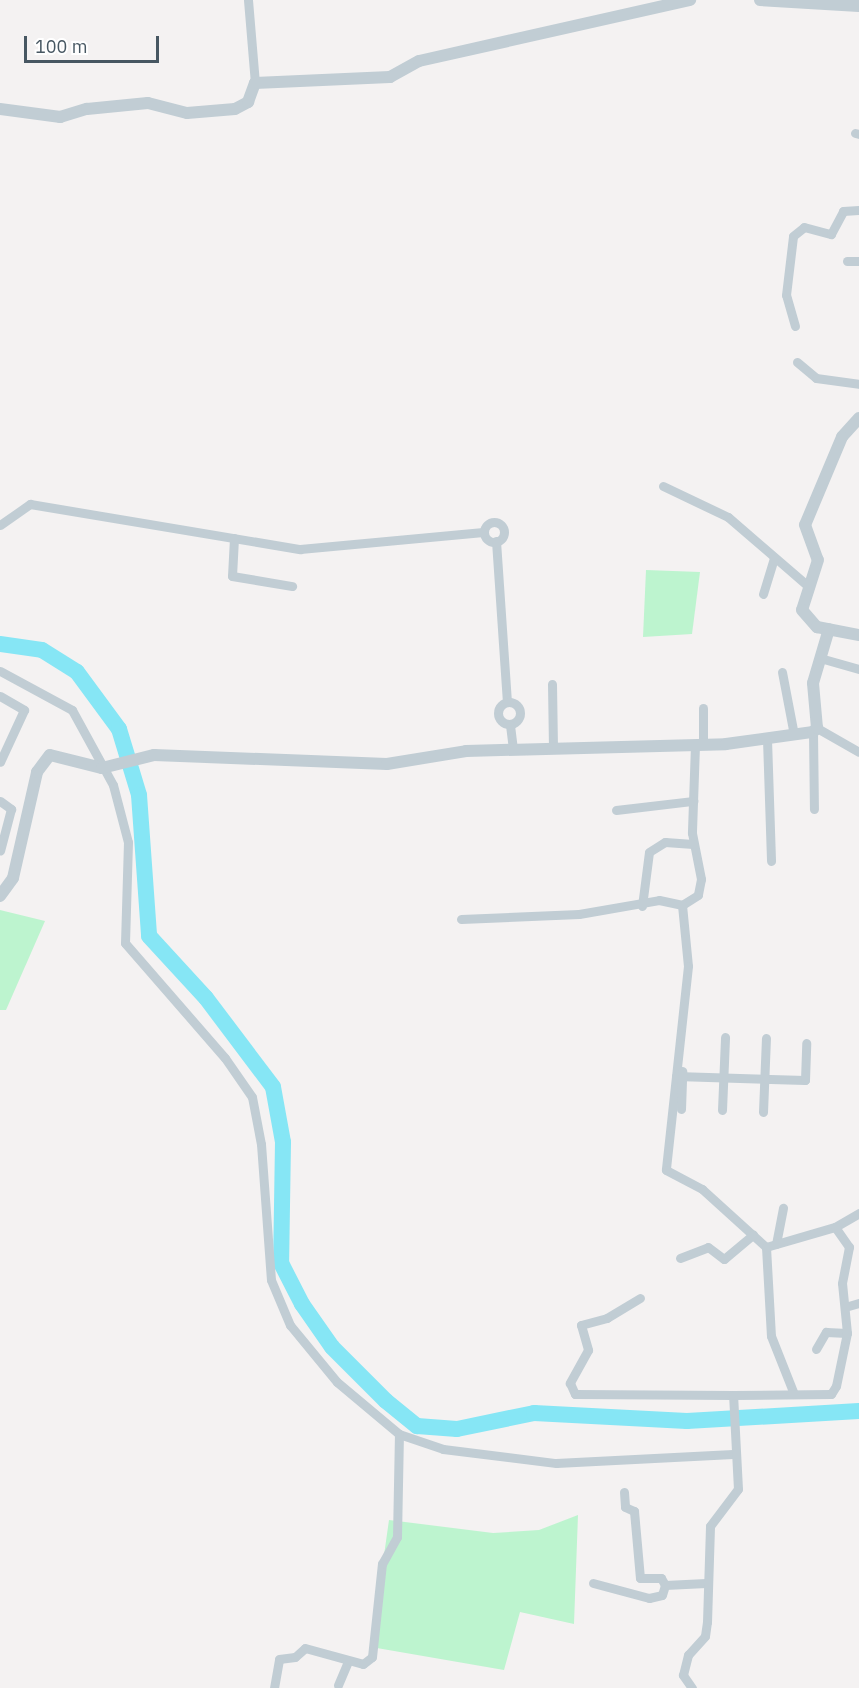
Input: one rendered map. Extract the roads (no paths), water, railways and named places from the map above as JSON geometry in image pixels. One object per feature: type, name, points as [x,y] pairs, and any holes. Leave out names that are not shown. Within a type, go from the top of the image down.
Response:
[{"type":"street","points":[[0,109],[64,117],[87,109],[148,103],[201,113],[242,107],[255,83],[248,0]]},
{"type":"street","points":[[255,83],[390,77],[419,61],[690,0]]},
{"type":"street","points":[[760,0],[859,6]]},
{"type":"street","points":[[795,326],[786,286],[793,236],[804,227],[831,234],[843,211],[859,210]]},
{"type":"street","points":[[847,261],[859,261]]},
{"type":"street","points":[[797,362],[816,378],[859,384]]},
{"type":"street","points":[[859,418],[842,437],[805,525],[818,560],[808,586],[803,614],[809,624],[859,635]]},
{"type":"street","points":[[663,486],[728,517],[808,586]]},
{"type":"street","points":[[0,525],[30,504],[300,549],[483,532],[496,542],[507,702],[498,713],[500,720],[510,724]]},
{"type":"street","points":[[483,532],[488,523],[498,522],[504,534],[496,542]]},
{"type":"street","points":[[234,538],[232,576],[292,586]]},
{"type":"street","points":[[763,594],[774,559]]},
{"type":"street","points":[[814,808],[813,683],[829,629]]},
{"type":"street","points":[[820,658],[859,669]]},
{"type":"street","points":[[0,671],[72,710],[104,768],[120,802],[126,827],[128,949],[225,1058],[252,1096],[261,1144],[268,1262],[282,1311],[337,1382],[399,1434],[443,1449],[526,1462],[733,1454]]},
{"type":"street","points":[[782,672],[794,735]]},
{"type":"street","points":[[552,684],[553,748]]},
{"type":"street","points":[[0,696],[23,708],[0,762]]},
{"type":"street","points":[[507,702],[515,704],[520,714],[510,724]]},
{"type":"street","points":[[682,905],[700,891],[693,844],[693,801],[703,708]]},
{"type":"street","points":[[510,724],[513,749]]},
{"type":"street","points":[[0,896],[13,878],[42,760],[55,755],[104,768],[152,755],[375,764],[449,752],[699,745],[767,740],[815,730],[859,752]]},
{"type":"street","points":[[767,740],[771,861]]},
{"type":"street","points":[[0,801],[11,809],[1,845]]},
{"type":"street","points":[[616,810],[693,801]]},
{"type":"street","points":[[642,906],[649,852],[665,843],[693,844]]},
{"type":"street","points":[[460,919],[545,917],[642,906],[667,899],[682,905]]},
{"type":"street","points":[[681,1109],[679,1076],[688,966],[682,905]]},
{"type":"street","points":[[684,1033],[667,1172],[702,1189],[766,1247],[771,1336],[794,1394]]},
{"type":"street","points":[[722,1110],[724,1037]]},
{"type":"street","points":[[763,1112],[766,1038]]},
{"type":"street","points":[[679,1076],[805,1080],[806,1043]]},
{"type":"street","points":[[776,1244],[783,1208]]},
{"type":"street","points":[[766,1247],[835,1227],[859,1213]]},
{"type":"street","points":[[640,1298],[607,1318],[581,1326],[588,1357],[570,1383],[576,1394],[831,1394],[847,1333],[842,1283],[849,1247],[835,1227]]},
{"type":"street","points":[[680,1258],[708,1247],[723,1259],[753,1235]]},
{"type":"street","points":[[845,1307],[859,1303]]},
{"type":"street","points":[[816,1349],[826,1332],[847,1333]]},
{"type":"street","points":[[692,1688],[683,1679],[688,1655],[705,1636],[706,1583],[714,1516],[738,1489],[733,1454],[733,1395]]},
{"type":"street","points":[[274,1688],[279,1659],[295,1657],[305,1648],[364,1664],[373,1654],[382,1564],[397,1537],[399,1434]]},
{"type":"street","points":[[593,1582],[649,1598],[662,1595],[665,1585],[661,1578],[640,1578],[634,1511],[626,1507],[624,1492]]},
{"type":"street","points":[[665,1585],[706,1583]]},
{"type":"street","points":[[338,1685],[348,1661]]},
{"type":"waterway","points":[[0,644],[42,650],[77,672],[119,729],[139,795],[149,936],[206,998],[273,1087],[283,1142],[281,1263],[302,1304],[332,1347],[386,1401],[417,1426],[457,1429],[534,1413],[687,1421],[859,1411]]}]
